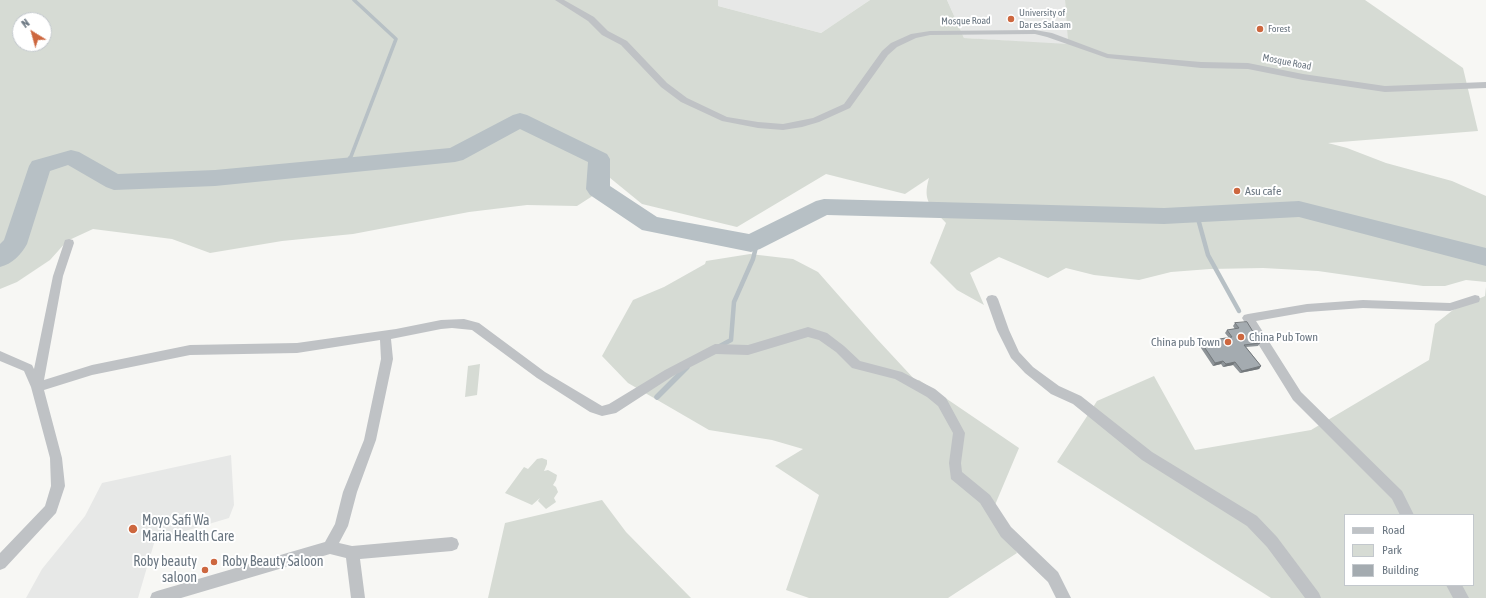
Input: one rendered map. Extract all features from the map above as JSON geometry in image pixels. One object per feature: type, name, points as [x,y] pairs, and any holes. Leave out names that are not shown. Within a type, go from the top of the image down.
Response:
[{"type":"street","name":"Mosque Road","points":[[559,0],[591,19],[605,33],[624,43],[664,85],[684,100],[725,119],[758,125],[777,126],[802,124],[816,120],[847,106],[876,64],[894,45],[905,39],[930,33],[1035,32],[1049,35],[1107,56],[1201,65],[1248,66],[1302,77],[1385,89],[1486,85]]},
{"type":"street","points":[[37,387],[58,276],[69,243]]},
{"type":"street","points":[[992,299],[1003,330],[1015,355],[1029,370],[1055,390],[1077,400],[1147,456],[1252,521],[1272,542],[1314,598]]},
{"type":"street","points":[[1407,514],[1397,495],[1297,396],[1248,318],[1307,308],[1363,304],[1450,307],[1475,299]]},
{"type":"street","points":[[37,387],[92,370],[190,350],[297,348],[385,335],[444,323],[475,326],[541,375],[594,408],[602,410],[612,409],[669,373],[714,349],[748,350],[808,332],[823,336],[840,349],[856,365],[898,375],[931,392],[942,402],[960,434],[955,463],[956,475],[983,497],[1006,532],[1053,577],[1064,598]]},
{"type":"street","points":[[330,547],[341,526],[350,492],[370,440],[387,359],[385,335]]},
{"type":"street","points":[[0,356],[28,368],[37,387],[56,458],[58,486],[51,509],[0,563]]},
{"type":"street","points":[[157,598],[330,547],[352,553],[452,544]]},
{"type":"street","points":[[352,553],[358,598]]},
{"type":"street","points":[[1454,586],[1462,598]]},
{"type":"shaded area","points":[[718,0],[870,0],[821,33],[718,6]]},
{"type":"shaded area","name":"University of Dar es Salaam","points":[[947,0],[1065,0],[1068,45],[964,38]]},
{"type":"shaded area","name":"Moyo Safi Wa Maria Health Care","points":[[231,455],[234,505],[229,518],[155,540],[138,598],[26,598],[42,569],[85,516],[102,483]]},
{"type":"green space","points":[[0,0],[718,0],[718,6],[821,33],[870,0],[947,0],[964,38],[1068,44],[1065,0],[1365,0],[1463,68],[1478,131],[1328,143],[1347,148],[1386,163],[1452,181],[1486,196],[1486,282],[1466,280],[1445,286],[1423,286],[1318,271],[1263,268],[1210,269],[1171,272],[1139,280],[1094,275],[1066,268],[1048,278],[999,257],[970,273],[984,305],[957,290],[930,263],[946,223],[932,208],[927,198],[929,178],[905,194],[826,174],[737,227],[642,204],[604,173],[603,185],[591,197],[577,206],[527,205],[469,212],[353,234],[282,241],[210,253],[172,239],[93,229],[67,241],[50,260],[17,282],[0,289]]},
{"type":"green space","points":[[750,254],[793,259],[818,272],[916,381],[919,380],[1019,448],[992,512],[1017,553],[948,598],[809,598],[786,590],[819,495],[775,466],[803,449],[772,440],[709,430],[628,383],[602,356],[633,300],[664,287],[705,264],[706,261]]},
{"type":"green space","points":[[1486,287],[1486,598],[1271,598],[1057,462],[1097,401],[1154,376],[1195,450],[1311,430],[1429,360],[1435,324],[1453,310],[1485,296]]},
{"type":"green space","points":[[480,364],[477,395],[465,397],[468,366]]},
{"type":"green space","points":[[542,458],[547,460],[544,471],[548,470],[557,475],[553,485],[556,487],[558,492],[554,498],[556,502],[546,509],[538,501],[540,498],[532,505],[505,493],[524,467],[528,469],[537,459]]},
{"type":"green space","points":[[602,500],[626,532],[691,598],[488,598],[505,523]]},
{"type":"building","points":[[1247,322],[1260,343],[1244,345],[1261,366],[1242,371],[1235,362],[1226,364],[1223,361],[1215,363],[1201,342],[1232,337],[1227,330],[1239,328],[1235,323]]},
{"type":"waterway","points":[[350,159],[396,39],[354,0]]},
{"type":"waterway","points":[[0,258],[15,244],[40,166],[71,157],[114,182],[215,178],[455,155],[520,120],[599,159],[598,189],[650,224],[751,243],[824,207],[1164,216],[1299,209],[1486,257]]},
{"type":"waterway","points":[[348,164],[350,158]]},
{"type":"waterway","points":[[1197,215],[1208,255],[1239,311]]},
{"type":"waterway","points":[[718,347],[731,340],[734,302],[753,259],[758,239]]},
{"type":"waterway","points":[[657,397],[687,367]]},
{"type":"place","name":"University of Dar es Salaam","points":[[1011,19]]},
{"type":"place","name":"Forest","points":[[1260,29]]},
{"type":"place","name":"Asu cafe","points":[[1237,191]]},
{"type":"place","name":"China Pub Town","points":[[1241,337]]},
{"type":"place","name":"China pub Town","points":[[1228,342]]},
{"type":"place","name":"Moyo Safi Wa Maria Health Care","points":[[133,529]]},
{"type":"place","name":"Roby Beauty Saloon","points":[[214,562]]},
{"type":"place","name":"Roby beauty saloon","points":[[205,570]]}]
